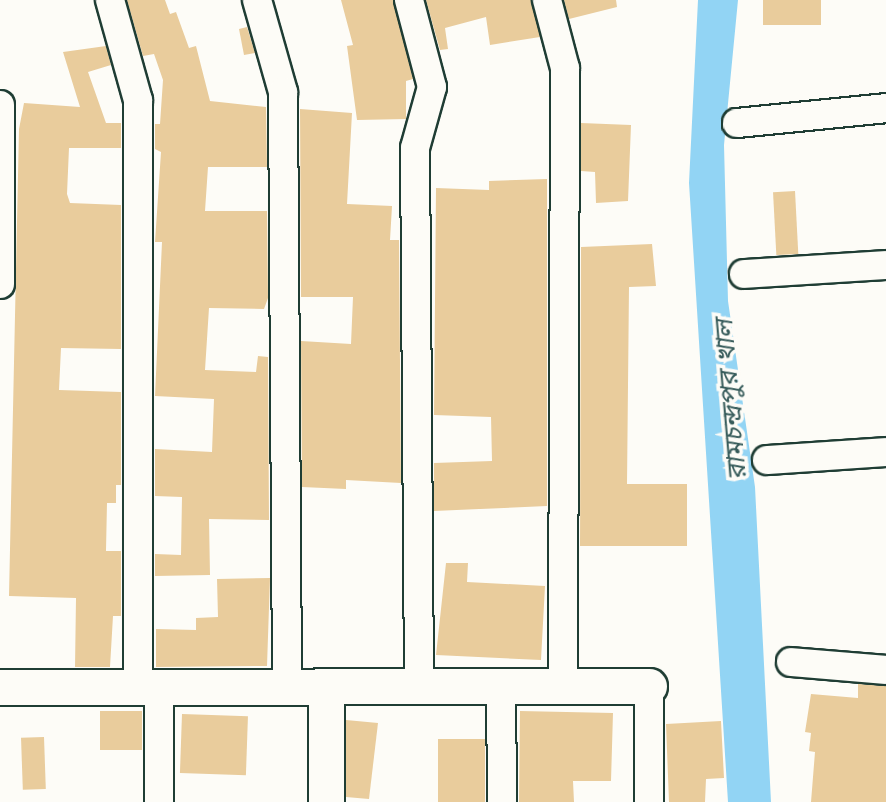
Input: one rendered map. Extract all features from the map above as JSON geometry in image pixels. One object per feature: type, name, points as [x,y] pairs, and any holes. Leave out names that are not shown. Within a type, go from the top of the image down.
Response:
[{"type":"street","points":[[110,0],[138,100],[149,686],[159,802]]},
{"type":"street","points":[[257,0],[283,92],[287,686]]},
{"type":"street","points":[[409,0],[432,87],[415,148],[419,686]]},
{"type":"street","points":[[547,0],[565,68],[563,686]]},
{"type":"street","points":[[0,105],[0,284]]},
{"type":"street","points":[[737,124],[886,108]]},
{"type":"street","points":[[744,274],[886,265]]},
{"type":"street","points":[[767,460],[886,452]]},
{"type":"street","points":[[791,662],[886,670]]},
{"type":"street","points":[[326,686],[327,802]]},
{"type":"street","points":[[502,686],[502,802]]},
{"type":"street","points":[[0,687],[649,686],[649,802]]},
{"type":"water","name":"রামচন্দ্রপুর খাল","points":[[698,0],[738,0],[724,145],[728,301],[755,487],[771,802],[728,802],[689,183]]},
{"type":"building","points":[[127,0],[165,0],[170,14],[176,12],[189,48],[196,46],[210,101],[266,107],[267,167],[208,167],[205,211],[267,211],[268,298],[264,309],[209,308],[205,370],[256,372],[258,356],[268,357],[269,520],[209,519],[210,575],[155,576],[155,554],[181,555],[182,497],[155,496],[155,449],[212,452],[214,399],[155,396],[162,242],[155,242],[161,152],[155,149],[155,124],[160,124],[163,80],[154,54],[143,56]]},
{"type":"building","points":[[341,0],[393,0],[413,79],[406,81],[406,119],[357,120],[347,46],[353,45]]},
{"type":"building","points":[[426,0],[531,0],[540,37],[490,45],[486,17],[445,28],[448,49],[440,50]]},
{"type":"building","points":[[564,0],[616,0],[617,7],[569,19]]},
{"type":"building","points":[[763,0],[821,0],[821,25],[763,25]]},
{"type":"building","points":[[247,27],[255,53],[244,55],[239,29]]},
{"type":"building","points":[[106,46],[111,65],[88,72],[106,123],[121,123],[121,148],[69,148],[67,194],[70,203],[121,205],[121,349],[61,348],[59,390],[121,392],[121,485],[116,485],[116,503],[107,503],[106,551],[121,551],[121,616],[113,616],[110,667],[75,667],[76,598],[9,596],[19,129],[24,103],[80,107],[63,52]]},
{"type":"building","points":[[300,109],[352,113],[347,204],[392,206],[390,240],[399,240],[401,483],[346,480],[346,489],[302,487],[301,341],[351,344],[353,297],[301,297]]},
{"type":"building","points":[[581,123],[631,125],[628,201],[596,203],[595,172],[581,171]]},
{"type":"building","points":[[547,179],[547,506],[434,511],[434,463],[492,461],[491,417],[434,415],[436,188],[489,190],[489,181]]},
{"type":"building","points":[[795,191],[798,254],[776,255],[773,192]]},
{"type":"building","points":[[652,244],[656,286],[629,287],[627,484],[687,484],[687,546],[580,546],[581,247]]},
{"type":"building","points":[[446,563],[468,563],[467,582],[545,586],[541,660],[436,655]]},
{"type":"building","points":[[270,578],[267,666],[156,667],[156,629],[196,630],[196,618],[218,617],[217,579]]},
{"type":"building","points":[[858,684],[886,686],[886,802],[811,802],[815,752],[809,751],[811,733],[805,732],[811,694],[858,698]]},
{"type":"building","points":[[100,711],[142,711],[142,750],[100,750]]},
{"type":"building","points":[[520,711],[613,713],[611,781],[573,781],[574,802],[519,802]]},
{"type":"building","points":[[182,714],[248,716],[246,775],[180,773]]},
{"type":"building","points":[[346,720],[378,723],[369,799],[346,797]]},
{"type":"building","points":[[721,721],[724,778],[706,779],[705,802],[669,802],[666,724]]},
{"type":"building","points":[[44,737],[46,789],[23,790],[21,738]]},
{"type":"building","points":[[438,739],[485,739],[485,802],[438,802]]}]
